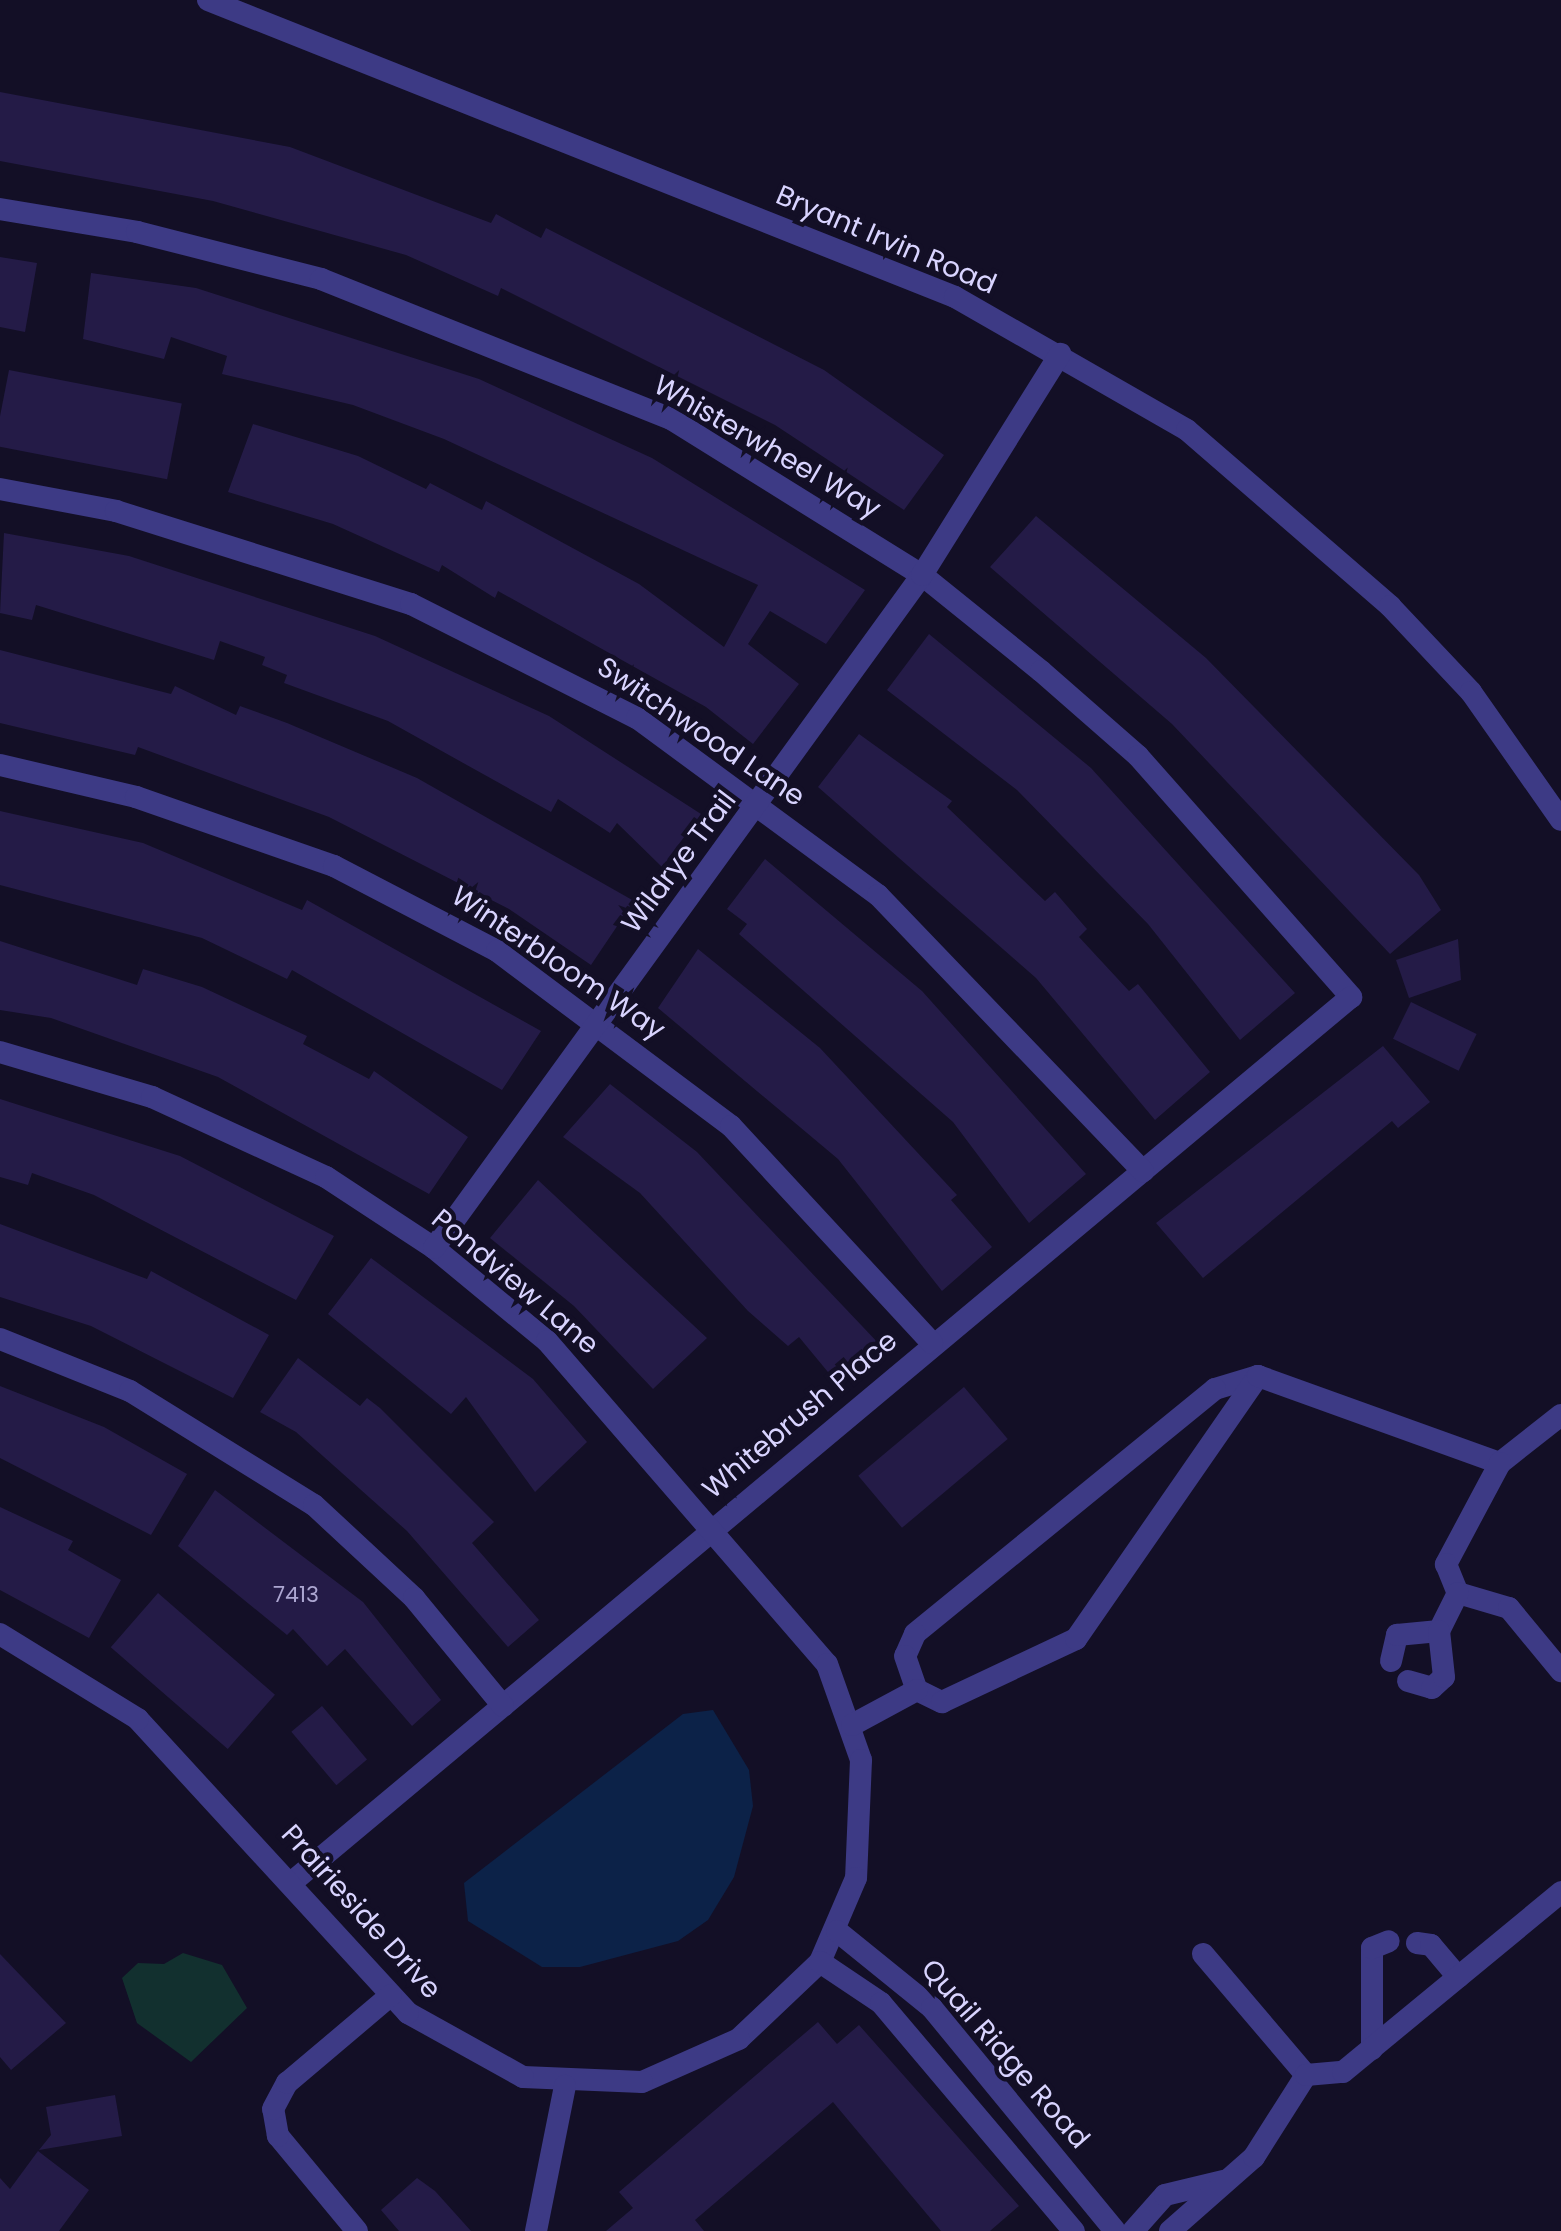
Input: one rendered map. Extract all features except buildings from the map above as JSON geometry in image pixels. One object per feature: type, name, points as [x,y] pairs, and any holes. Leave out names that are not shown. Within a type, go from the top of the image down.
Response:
[{"type":"street","name":"Bryant Irvin Road","points":[[208,0],[954,297],[1060,354],[1187,430],[1293,513],[1471,692],[1561,820]]},
{"type":"street","name":"Whisterwheel Way","points":[[0,209],[321,279],[503,347],[671,419],[922,575],[1138,756],[1351,997]]},
{"type":"street","name":"Wildrye Trail","points":[[434,1248],[922,575],[1060,354]]},
{"type":"street","name":"Switchwood Lane","points":[[0,489],[116,511],[412,604],[637,718],[760,803],[945,957],[1143,1171]]},
{"type":"street","name":"Winterbloom Way","points":[[0,765],[136,797],[334,866],[497,952],[599,1020],[772,1166],[932,1343]]},
{"type":"street","name":"Whitebrush Place","points":[[291,1883],[932,1343],[1351,997]]},
{"type":"street","name":"Pondview Lane","points":[[0,1052],[209,1119],[326,1177],[434,1248],[587,1381],[827,1664],[852,1724],[864,1838],[837,1931],[820,1962]]},
{"type":"street","points":[[0,1339],[130,1390],[302,1496],[414,1598],[504,1706]]},
{"type":"street","points":[[1258,1376],[1076,1639],[942,1702],[917,1690],[905,1656],[914,1634],[1216,1389],[1258,1376],[1500,1463]]},
{"type":"street","points":[[1408,1681],[1432,1688],[1444,1677],[1440,1631],[1458,1594],[1446,1564],[1500,1463],[1561,1415]]},
{"type":"street","points":[[1458,1594],[1509,1608],[1561,1670]]},
{"type":"street","points":[[1391,1661],[1397,1635],[1440,1631]]},
{"type":"street","name":"Prairieside Drive","points":[[0,1634],[138,1719],[391,1995],[442,2040],[565,2086],[642,2082],[697,2063],[771,2016],[820,1962]]},
{"type":"street","points":[[852,1724],[917,1690]]},
{"type":"street","points":[[1306,2075],[1343,2072],[1561,1892]]},
{"type":"street","name":"Quail Ridge Road","points":[[837,1931],[932,2008],[1115,2231]]},
{"type":"street","points":[[1372,2048],[1372,1948],[1389,1941]]},
{"type":"street","points":[[1417,1944],[1431,1944],[1458,1977]]},
{"type":"street","points":[[1203,1954],[1306,2075]]},
{"type":"street","points":[[820,1962],[882,2003],[1074,2231]]},
{"type":"street","points":[[356,2231],[278,2136],[273,2109],[286,2083],[391,1995]]},
{"type":"street","points":[[1170,2231],[1254,2157],[1306,2075]]},
{"type":"street","points":[[536,2231],[565,2086]]},
{"type":"street","points":[[1132,2231],[1165,2194],[1226,2180]]},
{"type":"green space","points":[[183,1953],[222,1965],[247,2008],[191,2062],[137,2023],[122,1978],[138,1963],[164,1964]]},
{"type":"water","points":[[713,1710],[749,1770],[753,1806],[734,1877],[708,1920],[678,1941],[580,1967],[542,1967],[468,1921],[464,1883],[683,1714]]}]
